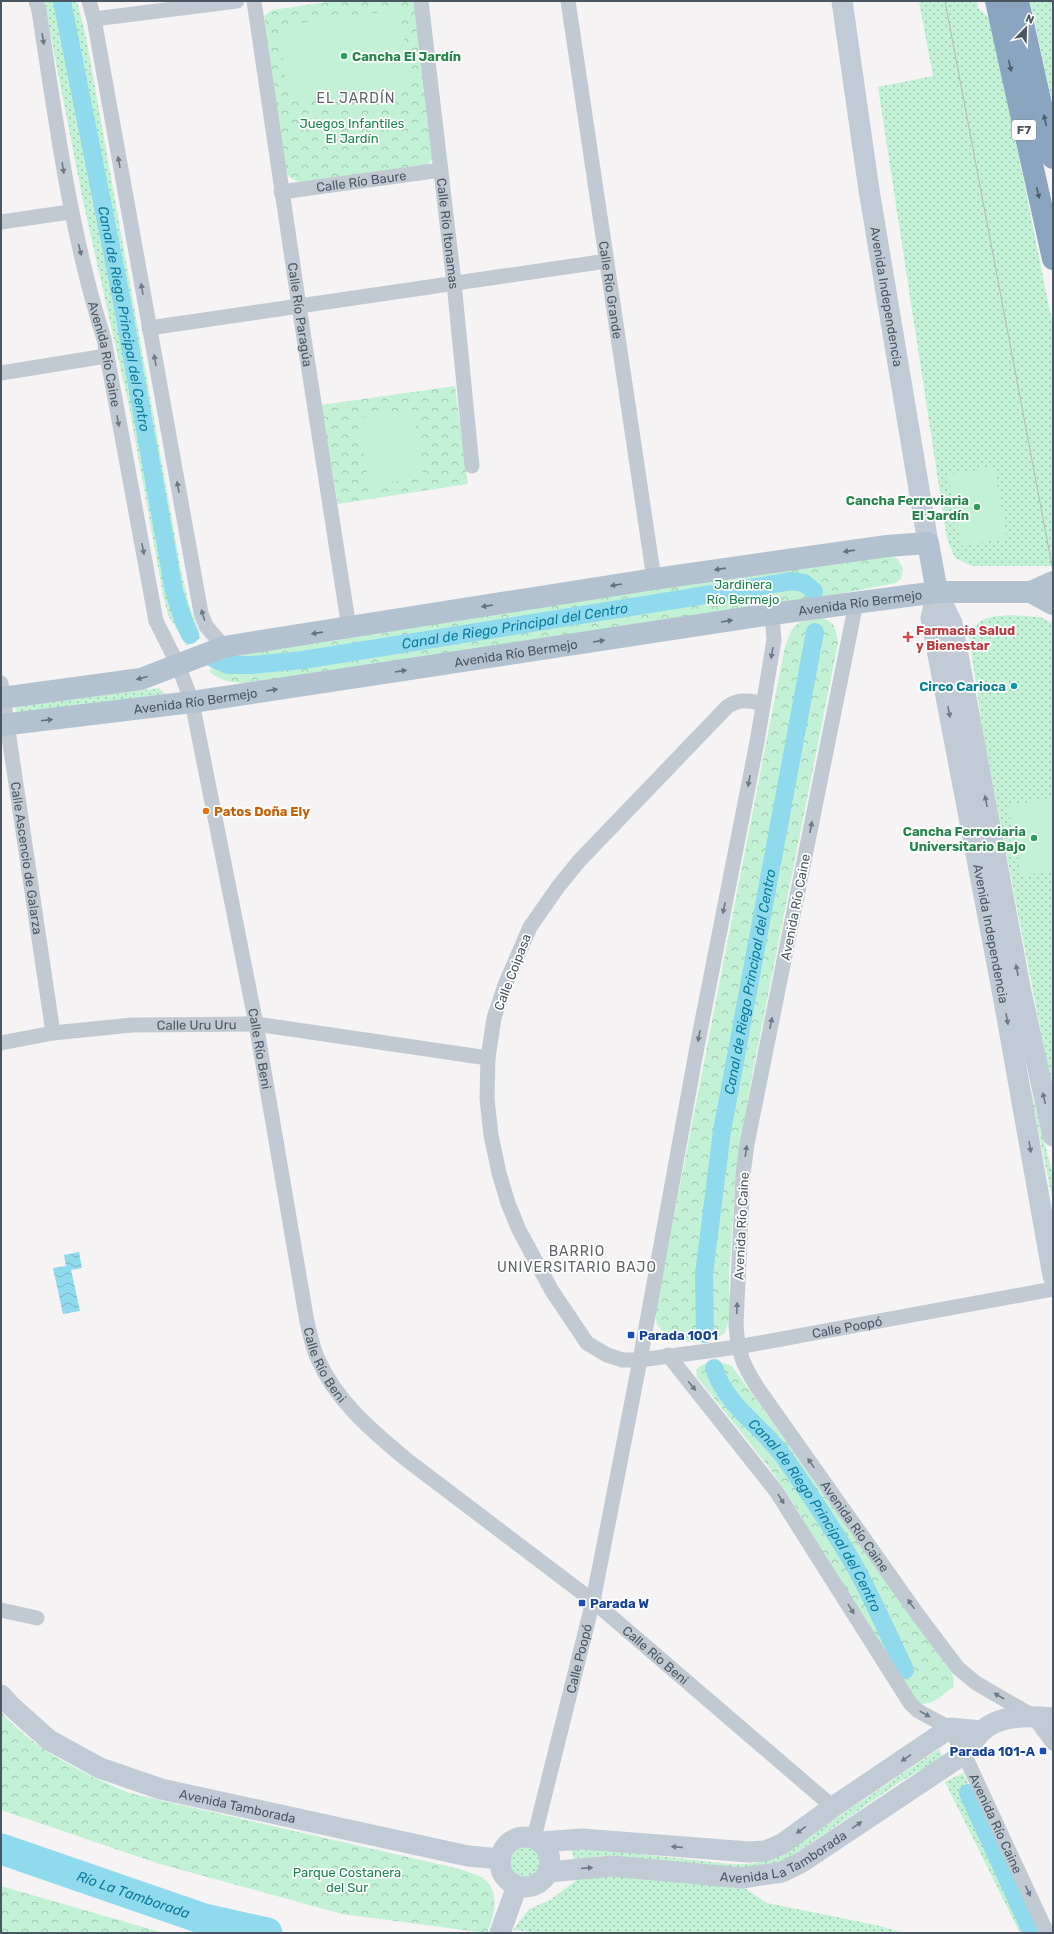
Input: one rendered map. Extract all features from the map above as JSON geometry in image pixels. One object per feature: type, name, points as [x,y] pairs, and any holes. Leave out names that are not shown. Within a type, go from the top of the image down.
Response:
[{"type":"highway","name":"F7","points":[[996,1],[1053,259]]},
{"type":"highway","name":"F7","points":[[1018,1],[1053,158]]},
{"type":"main road","name":"Avenida Independencia","points":[[842,1],[869,190],[937,592],[952,623],[1021,992],[1053,1136]]},
{"type":"main road","points":[[2,693],[141,679],[224,647],[654,579],[887,546],[928,543]]},
{"type":"main road","name":"Avenida Río Bermejo","points":[[4,725],[192,702],[772,614],[937,592],[1031,592],[1053,582]]},
{"type":"main road","name":"Avenida Independencia","points":[[937,592],[931,618],[1003,996],[1053,1276]]},
{"type":"main road","name":"Avenida Río Bermejo","points":[[1031,592],[1053,604]]},
{"type":"main road","name":"Avenida Tamborada","points":[[1,1694],[11,1706],[49,1740],[100,1768],[161,1789],[468,1856],[500,1859]]},
{"type":"main road","name":"Avenida La Tamborada","points":[[549,1872],[612,1866],[742,1878],[782,1872],[802,1862],[964,1754],[982,1731],[996,1723],[1015,1717],[1043,1717]]},
{"type":"main road","points":[[950,1728],[982,1731]]},
{"type":"main road","name":"Avenida La Tamborada","points":[[538,1840],[582,1839],[749,1852],[764,1851],[782,1844],[833,1807],[950,1728]]},
{"type":"main road","points":[[526,1837],[538,1840],[550,1856],[549,1872],[544,1879],[536,1885],[526,1887],[517,1886],[504,1875],[500,1859],[502,1852],[512,1840],[526,1837]]},
{"type":"main road","points":[[501,1929],[517,1886]]},
{"type":"street","name":"Avenida Río Caine","points":[[36,1],[39,11],[70,212],[94,310],[104,339],[156,620],[178,665],[192,702]]},
{"type":"street","points":[[89,1],[94,19],[201,613],[206,626],[224,647]]},
{"type":"street","points":[[94,19],[237,1]]},
{"type":"street","name":"Calle Río Paragúa","points":[[254,1],[298,306],[349,628]]},
{"type":"street","name":"Calle Río Itonamas","points":[[421,1],[454,283],[472,466]]},
{"type":"street","name":"Calle Río Grande","points":[[568,1],[654,579]]},
{"type":"street","name":"Calle Río Baure","points":[[281,192],[441,170]]},
{"type":"street","points":[[1,222],[70,212]]},
{"type":"street","points":[[149,328],[607,261]]},
{"type":"street","points":[[1,373],[106,356]]},
{"type":"street","name":"Avenida Río Caine","points":[[856,603],[747,1144],[743,1174],[736,1325],[738,1347],[746,1370],[918,1615],[958,1668],[976,1683],[1043,1717],[1053,1743]]},
{"type":"street","points":[[763,703],[774,640],[772,614]]},
{"type":"street","name":"Calle Ascencio de Galarza","points":[[2,693],[4,725],[53,1033]]},
{"type":"street","name":"Calle Coipasa","points":[[640,1360],[623,1360],[607,1355],[588,1343],[552,1291],[519,1230],[498,1173],[491,1135],[487,1099],[488,1058],[494,1018],[517,955],[530,927],[558,887],[579,861],[727,707],[733,703],[743,700],[763,703]]},
{"type":"street","name":"Calle Río Beni","points":[[192,702],[256,1024],[307,1322],[316,1356],[330,1383],[352,1410],[379,1437],[407,1460],[593,1601],[833,1807]]},
{"type":"street","name":"Calle Poopó","points":[[538,1840],[593,1601],[640,1360],[763,703]]},
{"type":"street","name":"Calle Uru Uru","points":[[1,1043],[53,1033],[132,1025],[256,1024],[488,1058]]},
{"type":"street","name":"Calle Poopó","points":[[640,1360],[668,1355],[738,1347],[1053,1289]]},
{"type":"street","points":[[668,1355],[776,1491],[910,1703],[918,1711],[950,1728]]},
{"type":"street","points":[[1,1610],[37,1618]]},
{"type":"street","name":"Avenida Río Caine","points":[[950,1728],[964,1754],[1047,1933]]},
{"type":"green space","points":[[44,1],[77,1],[86,37],[181,570],[189,605],[201,638],[187,646],[168,615],[163,595],[130,411],[82,196]]},
{"type":"green space","name":"Juegos Infantiles El Jardín","points":[[334,1],[414,1],[433,159],[427,165],[300,182],[292,179],[286,173],[264,16],[272,10]]},
{"type":"green space","points":[[919,1],[977,1],[978,8],[991,20],[1053,326],[1053,566],[972,566],[955,558],[947,539],[878,87],[933,76]]},
{"type":"green space","points":[[1030,1],[1053,1],[1053,106]]},
{"type":"green space","name":"Cancha El Jardín","points":[[400,10],[411,86],[289,102],[278,26]]},
{"type":"green space","points":[[455,386],[468,484],[338,504],[321,405]]},
{"type":"green space","points":[[413,410],[424,477],[369,485],[358,418]]},
{"type":"green space","name":"Cancha Ferroviaria El Jardín","points":[[994,467],[1007,538],[961,546],[948,475]]},
{"type":"green space","name":"Jardinera Río Bermejo","points":[[890,556],[898,559],[903,568],[901,579],[896,583],[792,603],[283,679],[244,683],[225,681],[209,671],[236,655],[314,644],[745,573]]},
{"type":"green space","points":[[1010,615],[1040,617],[1053,623],[1053,1095],[983,732],[969,636],[973,629],[981,621],[991,617]]},
{"type":"green space","points":[[822,618],[833,624],[837,634],[838,643],[752,1076],[736,1169],[729,1277],[730,1316],[725,1333],[717,1338],[698,1342],[683,1341],[670,1336],[659,1327],[656,1321],[656,1309],[784,651],[792,629],[805,621]]},
{"type":"green space","points":[[159,688],[165,694],[17,715],[15,707]]},
{"type":"green space","name":"Cancha Ferroviaria Universitario Bajo","points":[[1053,797],[1053,870],[1022,876],[1008,806]]},
{"type":"green space","points":[[1025,1066],[1053,1176],[1053,1203],[1051,1193]]},
{"type":"green space","points":[[714,1360],[732,1366],[952,1673],[954,1680],[953,1687],[940,1697],[930,1703],[925,1704],[915,1701],[786,1492],[771,1470],[697,1377],[696,1370],[700,1366]]},
{"type":"green space","name":"Parque Costanera del Sur","points":[[1,1712],[29,1738],[60,1760],[129,1793],[460,1869],[478,1875],[489,1883],[494,1897],[494,1912],[487,1933],[342,1914],[160,1864],[1,1810]]},
{"type":"green space","points":[[939,1749],[943,1757],[900,1782],[789,1858],[768,1864],[724,1868],[610,1856],[574,1859],[571,1849],[612,1851],[731,1864],[756,1863],[768,1860],[780,1856]]},
{"type":"green space","points":[[963,1773],[1040,1933],[1020,1933],[945,1782]]},
{"type":"green space","points":[[526,1846],[537,1851],[542,1862],[537,1873],[526,1878],[515,1873],[510,1862],[515,1851]]},
{"type":"green space","points":[[622,1876],[743,1887],[767,1903],[876,1925],[904,1933],[544,1933],[513,1930],[529,1909],[550,1900],[578,1879]]},
{"type":"green space","points":[[1,1886],[164,1933],[1,1933]]},
{"type":"water","points":[[79,1252],[82,1268],[71,1270],[80,1311],[63,1314],[53,1268],[66,1266],[64,1255]]},
{"type":"waterway","name":"Canal de Riego Principal del Centro","points":[[62,1],[122,302],[174,591],[190,635]]},
{"type":"waterway","name":"Canal de Riego Principal del Centro","points":[[214,659],[228,665],[251,665],[303,660],[792,581],[804,583],[814,591]]},
{"type":"waterway","name":"Canal de Riego Principal del Centro","points":[[705,1334],[704,1274],[722,1131],[815,632]]},
{"type":"waterway","name":"Canal de Riego Principal del Centro","points":[[714,1368],[727,1394],[784,1457],[832,1528],[850,1557],[864,1584],[905,1670]]},
{"type":"waterway","name":"Canal de Riego Principal del Centro","points":[[968,1793],[1032,1933]]},
{"type":"waterway","name":"Río La Tamborada","points":[[1,1849],[204,1919],[267,1933]]},
{"type":"tram line","points":[[945,1],[1053,571]]},
{"type":"place","name":"Cancha El Jardín","points":[[344,56]]},
{"type":"place","name":"Cancha Ferroviaria El Jardín","points":[[977,507]]},
{"type":"place","name":"Farmacia Salud y Bienestar","points":[[908,637]]},
{"type":"place","name":"Circo Carioca","points":[[1014,686]]},
{"type":"place","name":"Patos Doña Ely","points":[[206,811]]},
{"type":"place","name":"Cancha Ferroviaria Universitario Bajo","points":[[1034,838]]},
{"type":"place","name":"Parada 1001","points":[[631,1335]]},
{"type":"place","name":"Parada W","points":[[582,1603]]},
{"type":"place","name":"Parada 101-A","points":[[1043,1751]]},
{"type":"district","name":"EL JARDÍN","points":[[356,98]]},
{"type":"district","name":"BARRIO UNIVERSITARIO BAJO","points":[[577,1260]]}]
